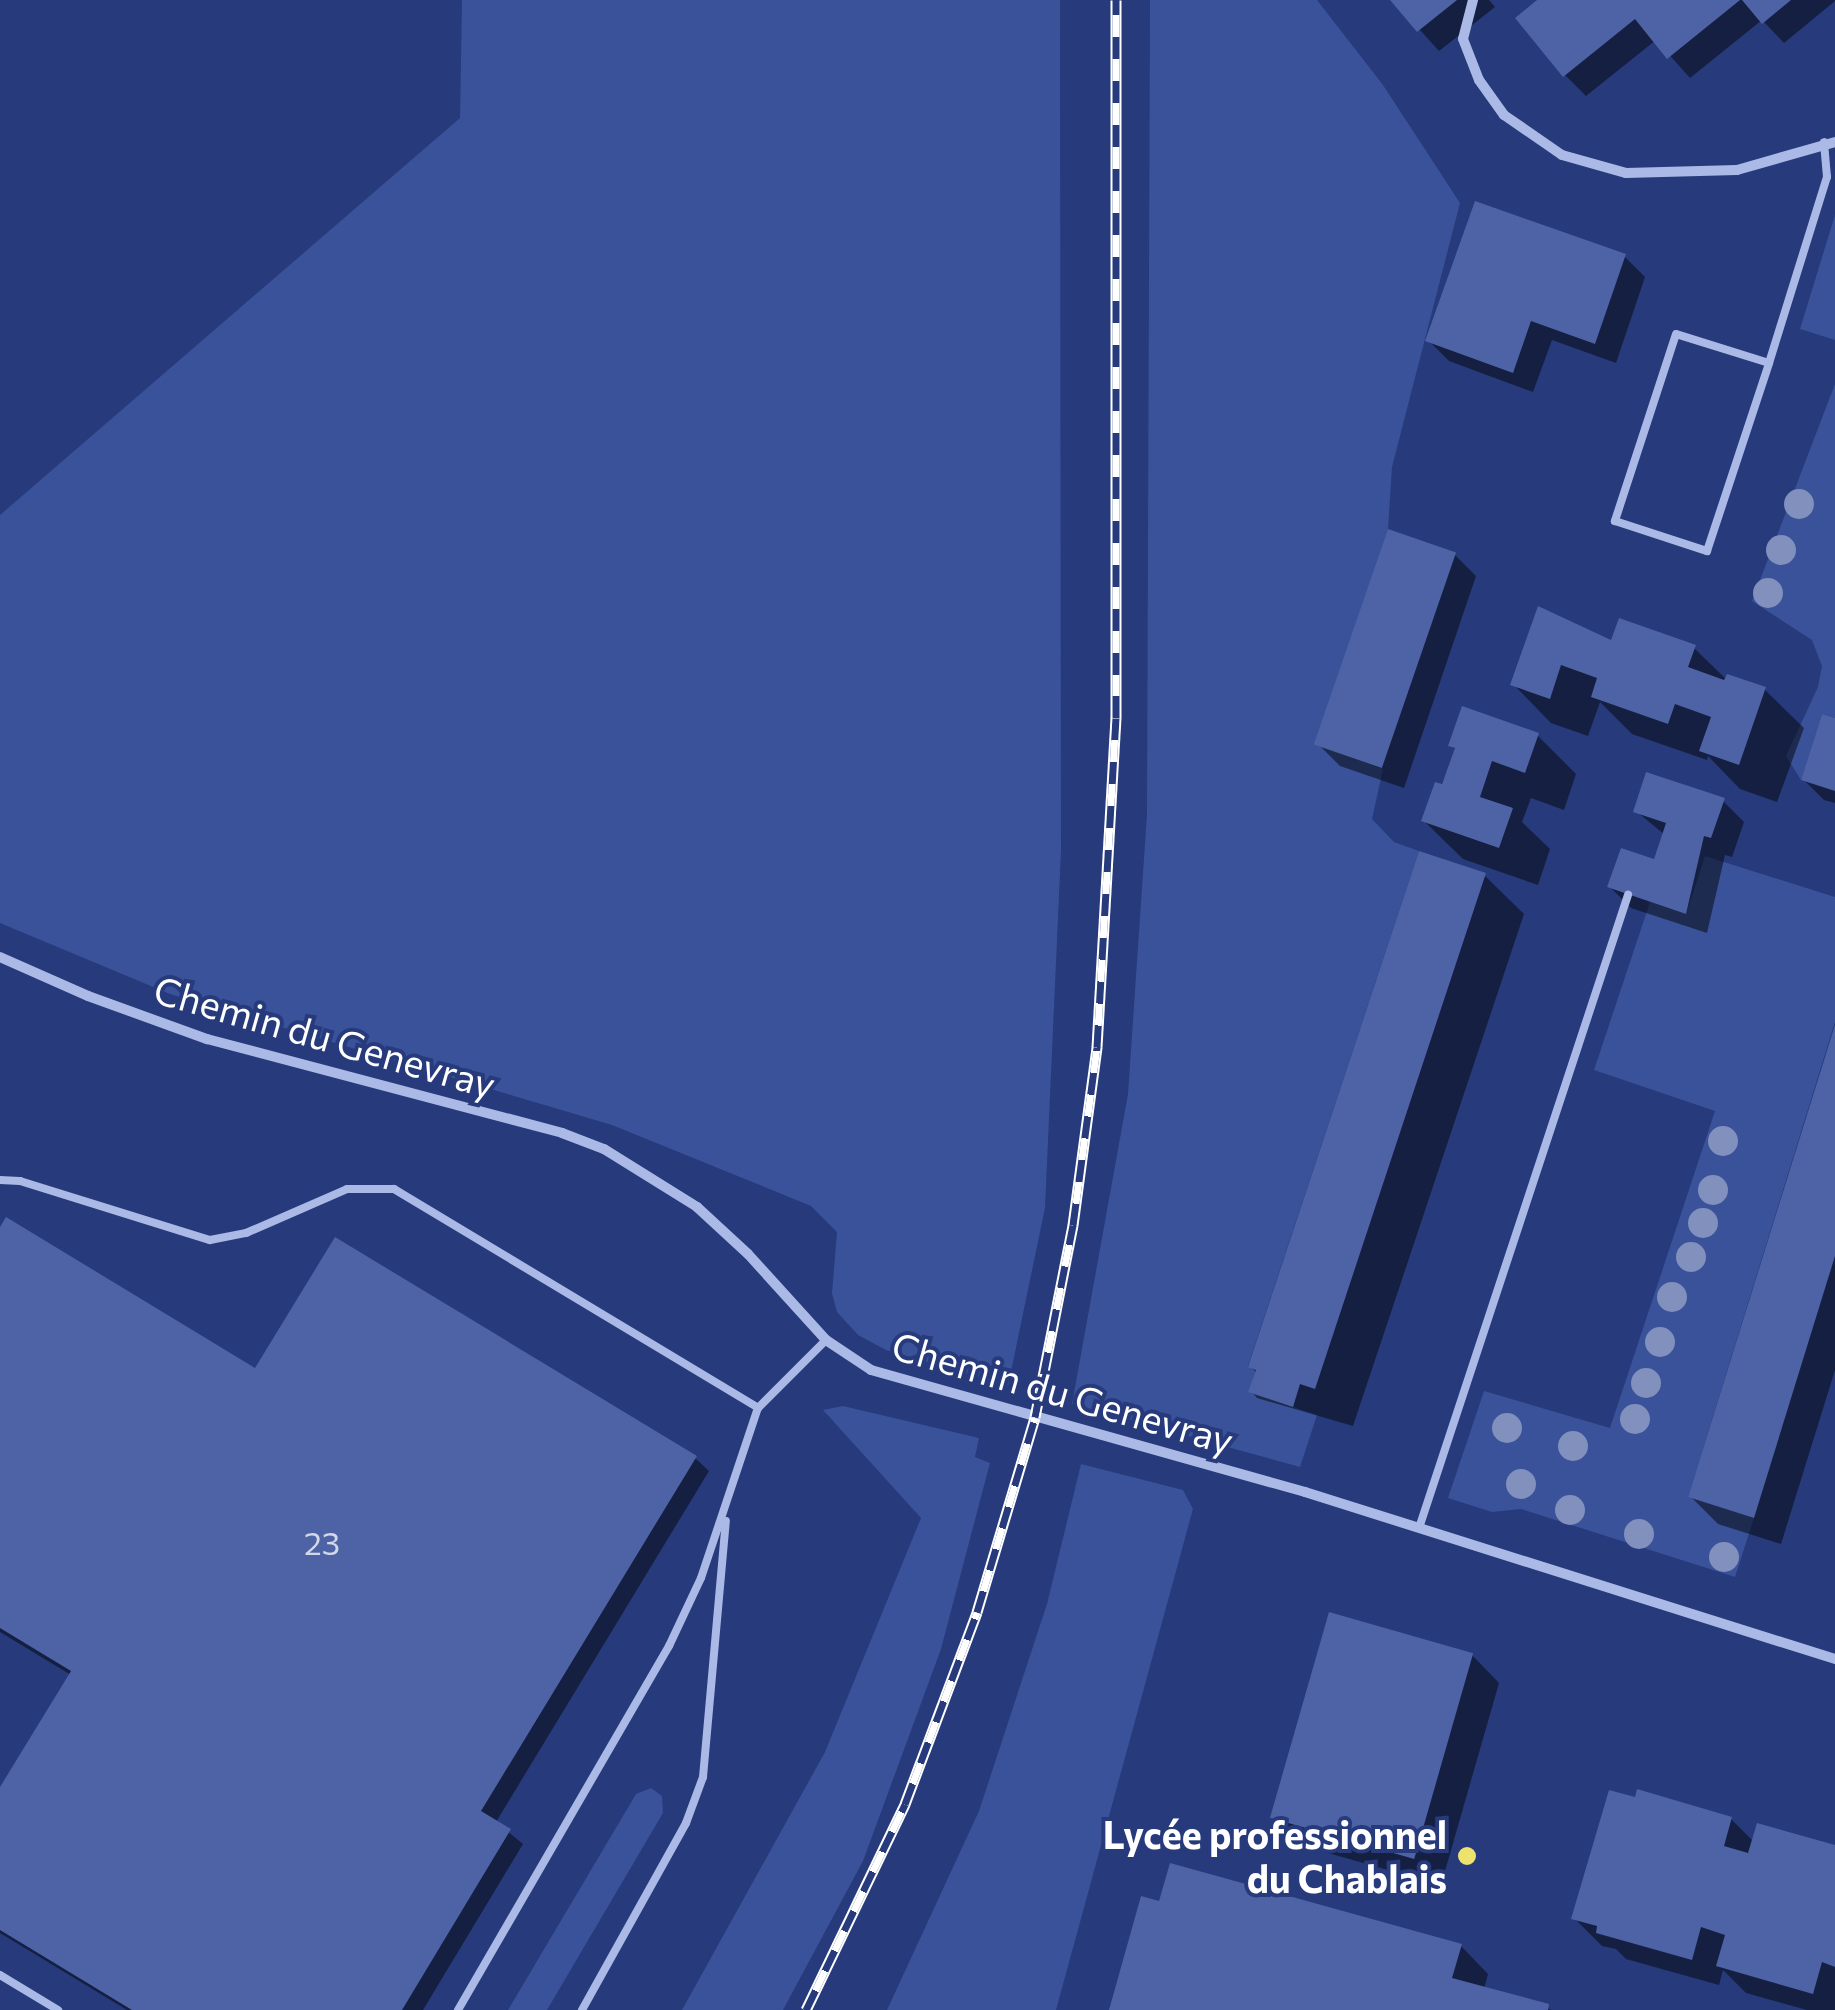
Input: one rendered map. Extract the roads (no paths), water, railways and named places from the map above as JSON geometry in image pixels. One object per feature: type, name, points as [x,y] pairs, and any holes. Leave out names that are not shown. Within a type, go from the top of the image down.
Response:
[{"type":"street","points":[[1473,0],[1464,40],[1479,80],[1504,115],[1562,156],[1626,173],[1737,170],[1830,142]]},
{"type":"street","name":"Chemin du Genevray","points":[[0,957],[88,996],[206,1039],[593,1144],[645,1171],[697,1208],[826,1340],[858,1363],[906,1382],[1138,1444],[1419,1528],[1835,1660]]},
{"type":"lane","points":[[1769,363],[1676,334],[1615,521],[1707,550],[1769,363],[1826,178],[1830,142]]},
{"type":"lane","points":[[1419,1528],[1628,894]]},
{"type":"lane","points":[[0,1180],[20,1181],[210,1240],[246,1233],[347,1189],[394,1189],[758,1408]]},
{"type":"lane","points":[[458,2010],[638,1705],[701,1578],[758,1408],[826,1340]]},
{"type":"lane","points":[[582,2010],[686,1824],[703,1778],[727,1507]]},
{"type":"lane","points":[[0,1975],[58,2010]]},
{"type":"railway","points":[[806,2010],[905,1804],[977,1612],[1035,1417],[1073,1225],[1097,1047],[1116,718],[1116,0]]},
{"type":"place","name":"Lycée professionnel du Chablais","points":[[1467,1856]]}]
